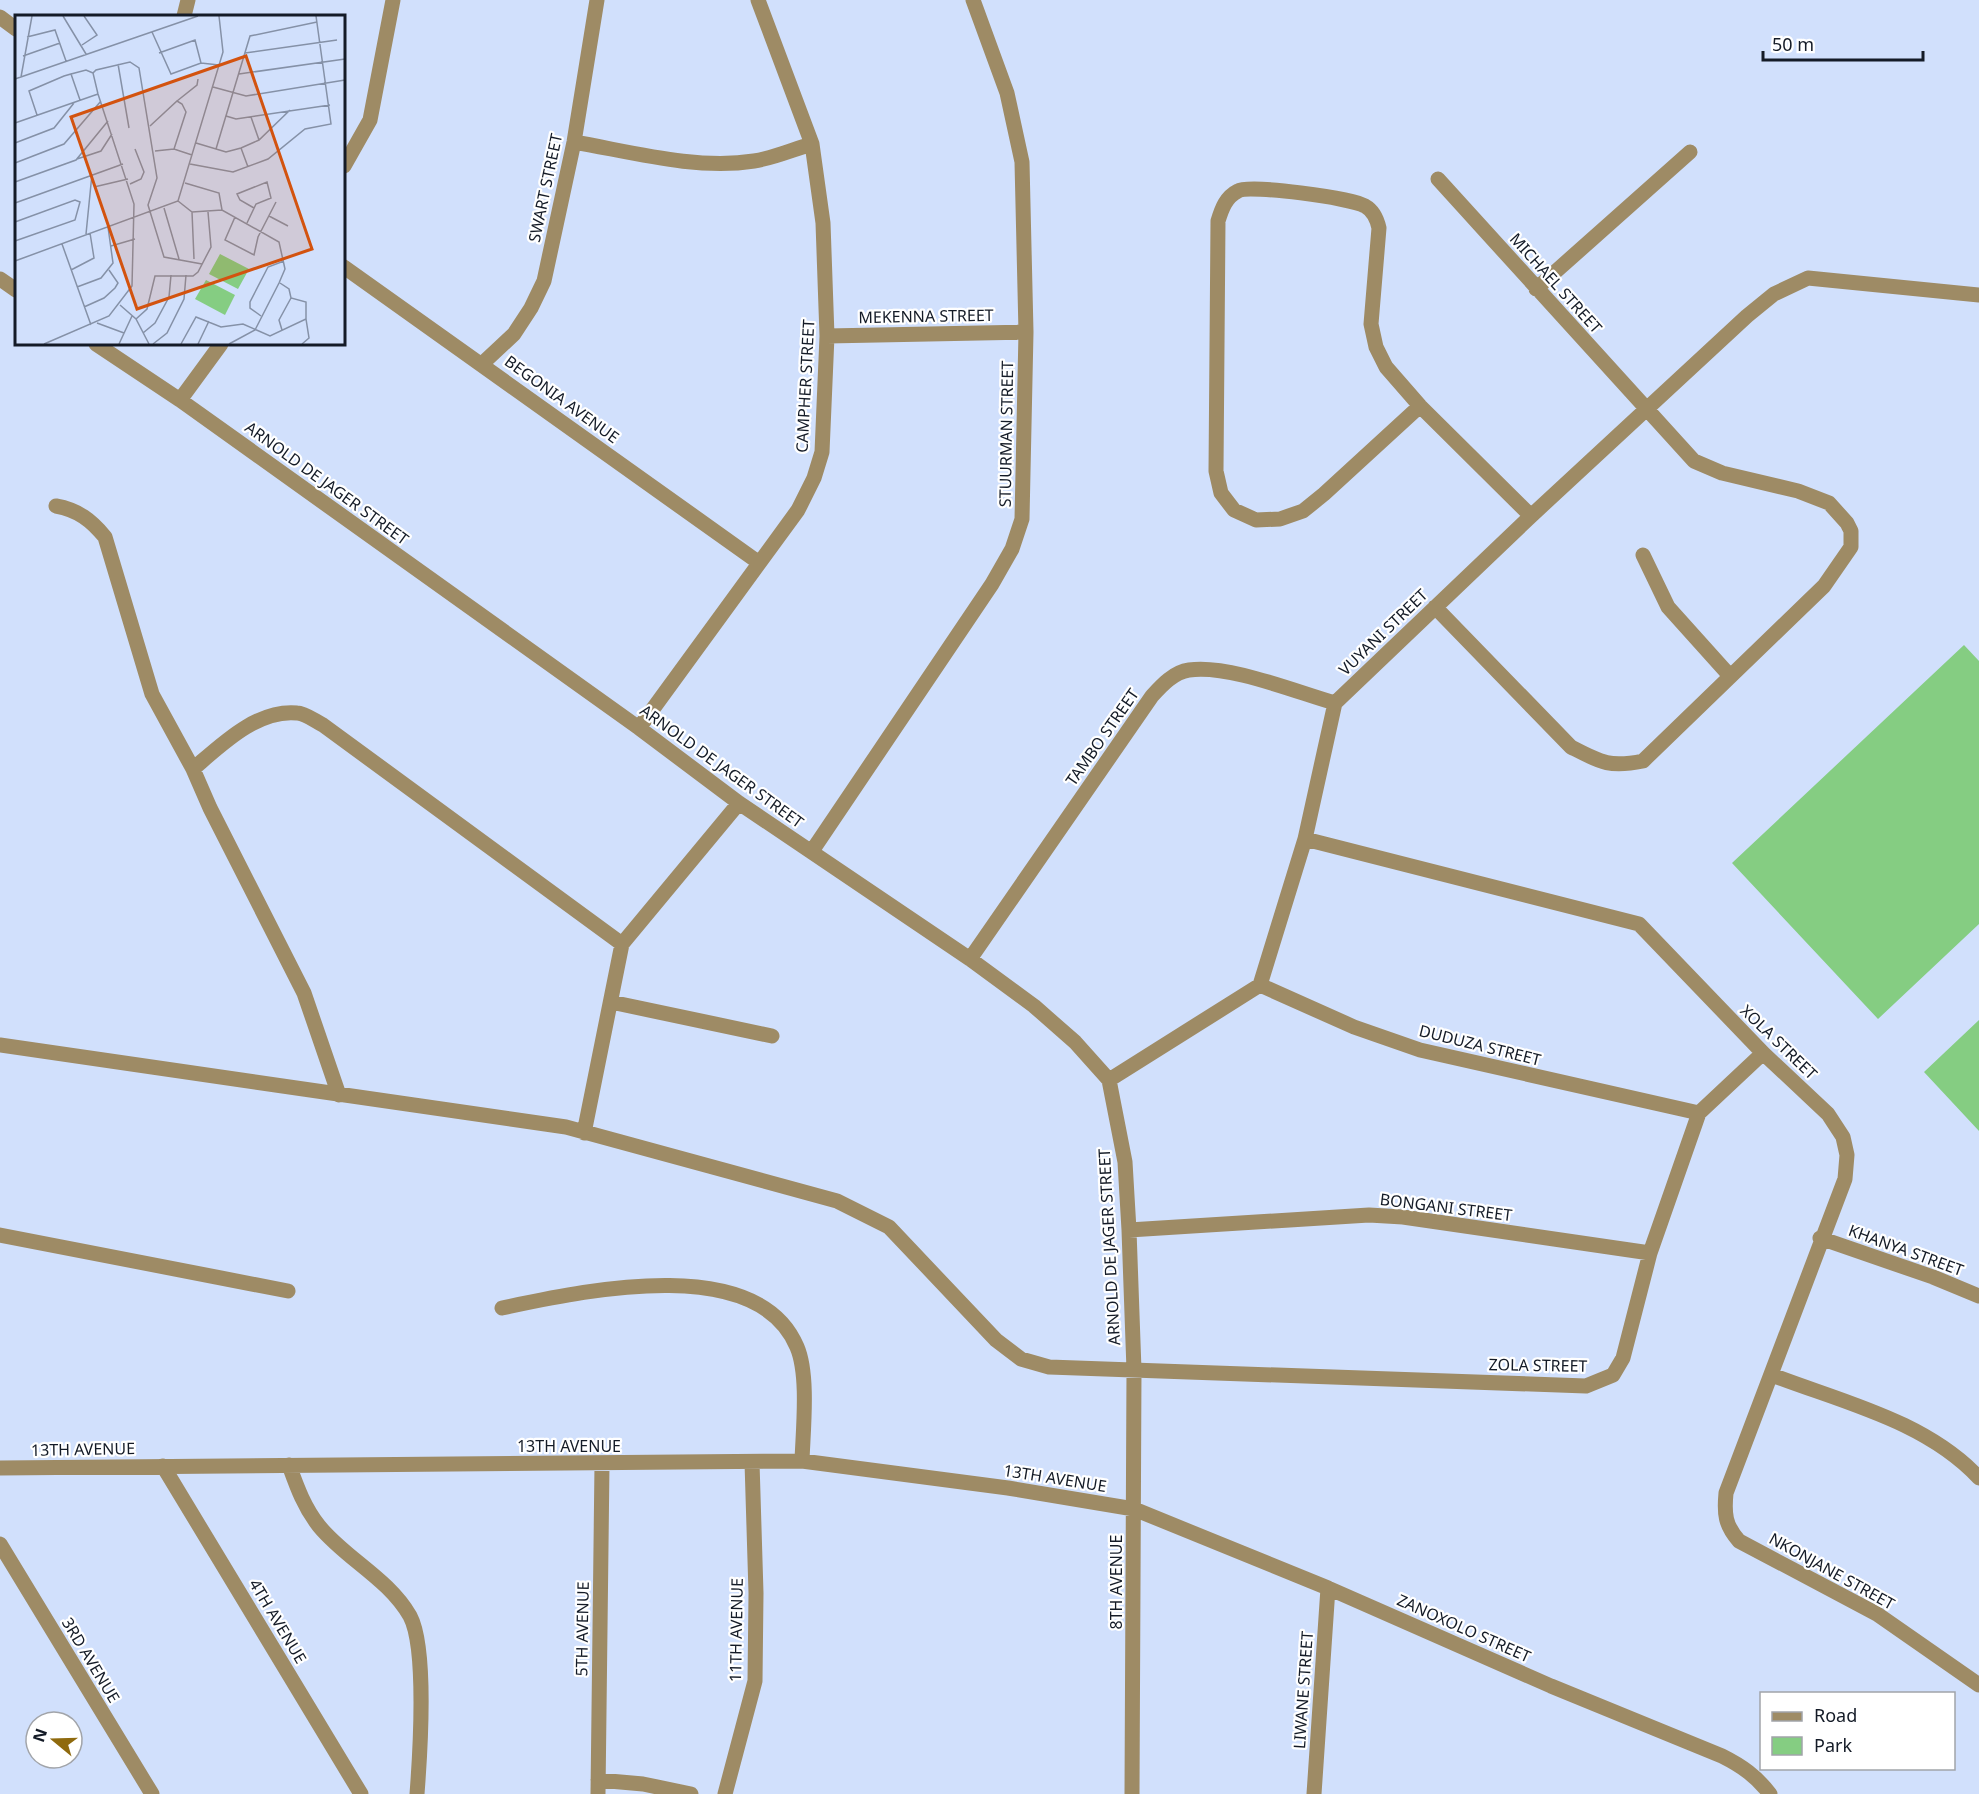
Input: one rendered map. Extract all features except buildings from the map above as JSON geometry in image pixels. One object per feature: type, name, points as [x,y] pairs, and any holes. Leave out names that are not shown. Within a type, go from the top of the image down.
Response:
[{"type":"street","points":[[184,15],[188,0]]},
{"type":"street","points":[[345,163],[370,120],[393,0]]},
{"type":"street","name":"SWART STREET","points":[[483,363],[514,334],[531,308],[544,281],[574,142],[597,0]]},
{"type":"street","name":"CAMPHER STREET","points":[[639,728],[798,510],[814,478],[822,452],[827,336],[823,223],[812,144],[758,0]]},
{"type":"street","name":"STUURMAN STREET","points":[[812,851],[992,584],[1012,549],[1022,519],[1026,332],[1022,162],[1007,93],[973,0]]},
{"type":"street","points":[[0,17],[15,28]]},
{"type":"street","points":[[574,142],[699,162],[731,163],[756,161],[812,144]]},
{"type":"street","points":[[1536,289],[1690,152]]},
{"type":"street","name":"MICHAEL STREET","points":[[1435,607],[1571,747],[1599,761],[1619,766],[1643,761],[1824,586],[1851,547],[1851,531],[1840,513],[1829,503],[1798,491],[1722,473],[1694,460],[1438,179]]},
{"type":"street","points":[[1420,406],[1303,511],[1280,519],[1256,520],[1234,510],[1221,493],[1216,471],[1218,220],[1225,202],[1239,189],[1349,199],[1366,206],[1376,216],[1379,228],[1371,324],[1376,347],[1386,367],[1420,406],[1531,516]]},
{"type":"street","name":"BEGONIA AVENUE","points":[[345,268],[483,363],[758,562]]},
{"type":"street","name":"VUYANI STREET","points":[[1335,703],[1531,516],[1774,294],[1808,278],[1979,295]]},
{"type":"street","points":[[0,279],[15,289]]},
{"type":"street","name":"MEKENNA STREET","points":[[827,336],[1026,332]]},
{"type":"street","name":"ARNOLD DE JAGER STREET","points":[[98,345],[180,400],[639,728],[739,803],[970,959],[1034,1006],[1075,1042],[1108,1080],[1125,1162],[1134,1370]]},
{"type":"street","points":[[180,400],[219,345]]},
{"type":"street","points":[[56,506],[68,508],[91,520],[105,537],[152,694],[193,769],[210,808],[304,993],[339,1095]]},
{"type":"street","points":[[1643,555],[1668,607],[1730,676]]},
{"type":"street","name":"TAMBO STREET","points":[[970,959],[1152,696],[1170,678],[1188,670],[1213,670],[1335,703]]},
{"type":"street","points":[[1108,1080],[1260,985],[1305,838],[1335,703]]},
{"type":"street","points":[[193,769],[235,733],[274,715],[299,712],[322,725],[622,945]]},
{"type":"street","points":[[584,1132],[622,945],[739,803]]},
{"type":"street","name":"XOLA STREET","points":[[1305,838],[1640,924],[1763,1053],[1828,1114],[1843,1137],[1847,1155],[1845,1179],[1820,1238],[1772,1375],[1726,1493],[1724,1513],[1728,1528]]},
{"type":"street","name":"DUDUZA STREET","points":[[1260,985],[1354,1027],[1420,1050],[1699,1113]]},
{"type":"street","points":[[610,1002],[772,1036]]},
{"type":"street","name":"ZOLA STREET","points":[[0,1045],[566,1128],[837,1201],[889,1227],[996,1340],[1021,1359],[1049,1367],[1586,1386],[1613,1375],[1623,1358],[1650,1253],[1699,1113],[1763,1053]]},
{"type":"street","name":"BONGANI STREET","points":[[1129,1230],[1369,1215],[1403,1217],[1650,1253]]},
{"type":"street","points":[[0,1236],[288,1291]]},
{"type":"street","name":"KHANYA STREET","points":[[1820,1238],[1933,1276],[1979,1296]]},
{"type":"street","points":[[502,1308],[570,1294],[633,1285],[688,1286],[739,1296],[774,1314],[797,1348],[804,1389],[802,1461]]},
{"type":"street","name":"8TH AVENUE","points":[[1132,1794],[1134,1509],[1131,1419],[1134,1370]]},
{"type":"street","points":[[1772,1375],[1890,1420],[1931,1439],[1968,1466],[1979,1478]]},
{"type":"street","name":"13TH AVENUE","points":[[0,1468],[802,1461],[1008,1488],[1134,1509]]},
{"type":"street","name":"11TH AVENUE","points":[[725,1794],[755,1681],[756,1593],[752,1462]]},
{"type":"street","name":"5TH AVENUE","points":[[598,1787],[602,1464]]},
{"type":"street","points":[[289,1465],[304,1504],[321,1528],[375,1576],[410,1617],[419,1678],[421,1731],[417,1794]]},
{"type":"street","name":"4TH AVENUE","points":[[163,1466],[361,1794]]},
{"type":"street","name":"ZANOXOLO STREET","points":[[1134,1509],[1329,1588],[1551,1686],[1722,1756],[1750,1773],[1770,1794]]},
{"type":"street","name":"NKONJANE STREET","points":[[1728,1528],[1739,1541],[1877,1614],[1979,1685]]},
{"type":"street","name":"3RD AVENUE","points":[[0,1544],[152,1794]]},
{"type":"street","name":"LIWANE STREET","points":[[1314,1794],[1329,1588]]},
{"type":"street","points":[[598,1787],[643,1784],[691,1794]]},
{"type":"green space","points":[[1964,645],[1979,661],[1979,924],[1878,1019],[1732,863]]},
{"type":"green space","points":[[1979,1020],[1979,1131],[1924,1072]]}]
